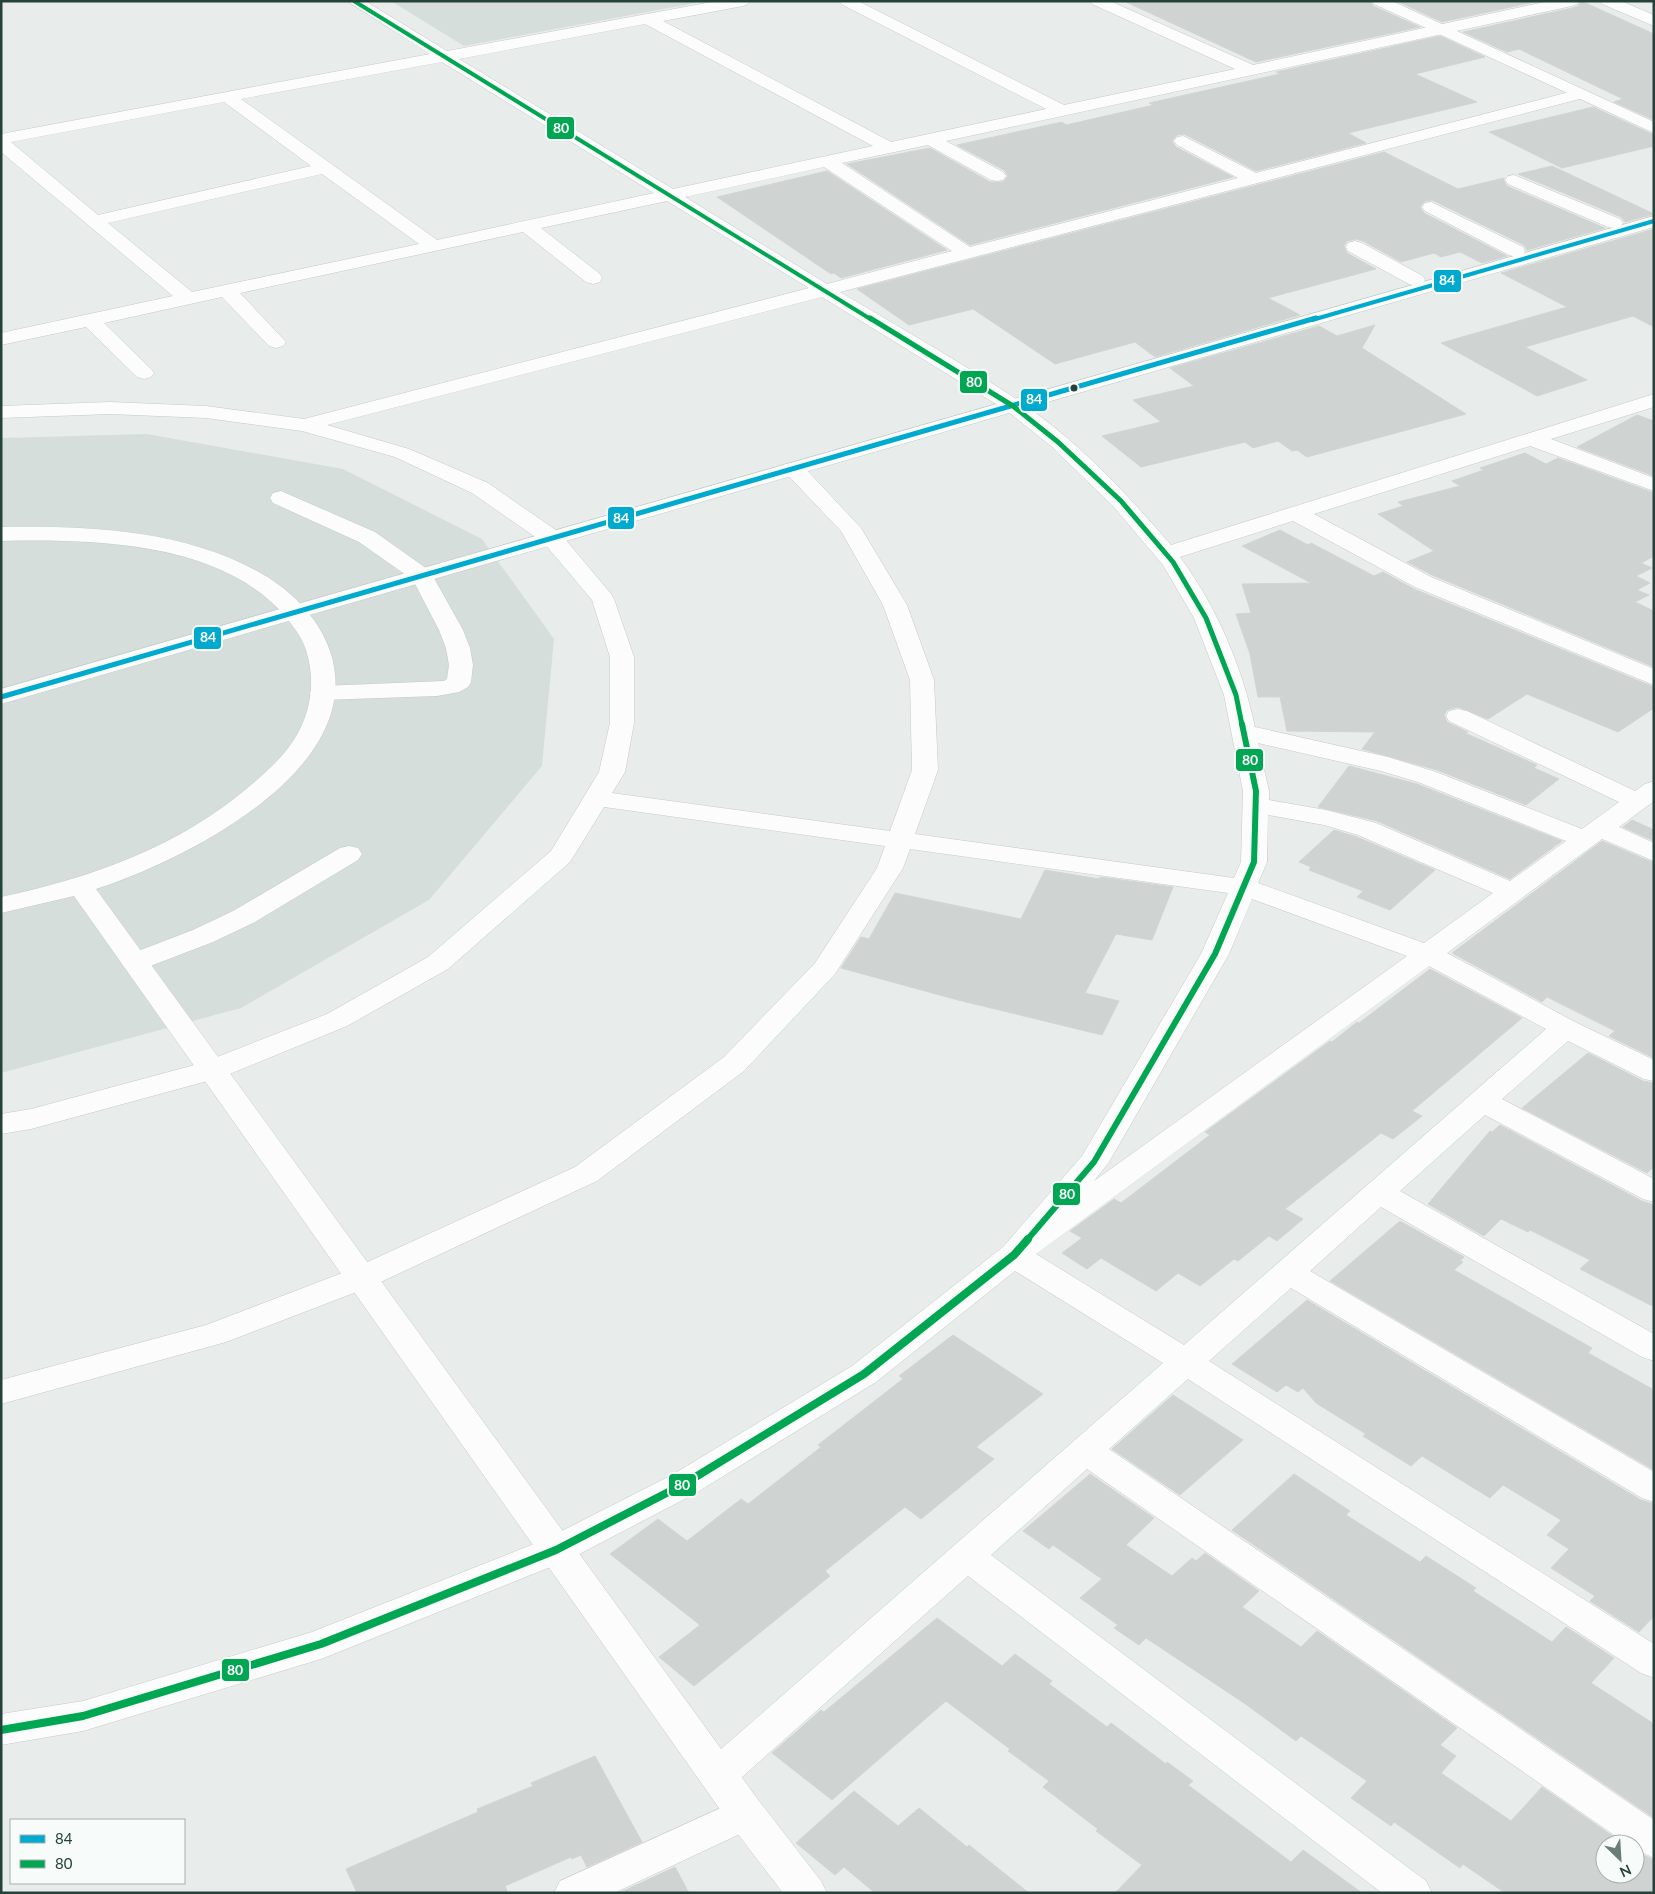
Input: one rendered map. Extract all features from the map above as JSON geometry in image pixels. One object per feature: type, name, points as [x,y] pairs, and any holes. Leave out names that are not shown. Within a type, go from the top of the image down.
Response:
[{"type":"street","points":[[354,1],[1007,402],[1058,442],[1120,502],[1173,562],[1206,618],[1236,695],[1256,790],[1254,862],[1215,954],[1094,1162],[1014,1255]]},
{"type":"street","points":[[1,139],[742,1]]},
{"type":"street","points":[[846,1],[1062,111]]},
{"type":"street","points":[[1097,1],[1252,70]]},
{"type":"street","points":[[1379,1],[1654,128]]},
{"type":"street","points":[[1,339],[1572,1]]},
{"type":"street","points":[[1608,1],[1654,21]]},
{"type":"street","points":[[648,19],[889,148]]},
{"type":"street","points":[[304,425],[1581,94]]},
{"type":"street","points":[[227,97],[434,246]]},
{"type":"street","points":[[930,139],[997,176]]},
{"type":"street","points":[[1183,141],[1254,179]]},
{"type":"street","points":[[1,143],[188,299]]},
{"type":"street","points":[[827,161],[967,253]]},
{"type":"street","points":[[95,221],[325,168]]},
{"type":"street","points":[[1514,180],[1614,223]]},
{"type":"street","points":[[1431,207],[1516,251]]},
{"type":"street","points":[[546,534],[793,469],[1007,402],[1416,280],[1654,212]]},
{"type":"street","points":[[1,684],[292,607],[1007,402],[1654,221]]},
{"type":"street","points":[[527,226],[593,278]]},
{"type":"street","points":[[1355,247],[1416,280]]},
{"type":"street","points":[[226,290],[276,342]]},
{"type":"street","points":[[90,320],[144,372]]},
{"type":"street","points":[[1166,554],[1654,400]]},
{"type":"street","points":[[1,412],[110,408],[187,411],[304,425],[402,453],[480,488],[520,514],[546,534],[603,599],[622,657],[622,723],[612,772],[561,856],[438,963],[337,1020],[212,1070],[30,1119],[1,1124]]},
{"type":"street","points":[[1530,439],[1654,485]]},
{"type":"street","points":[[1,1392],[215,1334],[361,1278],[586,1174],[734,1064],[825,968],[890,868],[925,770],[922,680],[895,604],[850,528],[793,469]]},
{"type":"street","points":[[281,498],[367,537],[416,572],[451,630],[458,648],[461,665],[459,682],[450,687],[322,693]]},
{"type":"street","points":[[1295,513],[1423,582],[1654,678]]},
{"type":"street","points":[[1,534],[44,532],[97,534],[163,545],[218,561],[262,583],[292,607],[316,640],[324,674],[320,708],[304,743],[280,774],[225,819],[166,853],[111,876],[44,897],[1,905]]},
{"type":"street","points":[[1,697],[292,607]]},
{"type":"street","points":[[1458,716],[1646,795]]},
{"type":"street","points":[[1244,732],[1396,768],[1654,853]]},
{"type":"street","points":[[1,1730],[83,1716],[321,1644],[556,1550],[684,1484],[864,1374],[1014,1255],[1646,795]]},
{"type":"street","points":[[596,798],[1243,887],[1428,954],[1565,1028],[1654,1072]]},
{"type":"street","points":[[1256,805],[1326,818],[1367,829],[1513,892]]},
{"type":"street","points":[[134,962],[203,936],[242,917],[349,854]]},
{"type":"street","points":[[80,886],[745,1813],[807,1893]]},
{"type":"street","points":[[718,1775],[1565,1028]]},
{"type":"street","points":[[1482,1101],[1654,1192]]},
{"type":"street","points":[[1378,1192],[1654,1349]]},
{"type":"street","points":[[1014,1255],[1186,1362],[1654,1663]]},
{"type":"street","points":[[1288,1272],[1654,1489]]},
{"type":"street","points":[[1086,1450],[1654,1841]]},
{"type":"street","points":[[966,1555],[1412,1893]]},
{"type":"street","points":[[574,1893],[745,1813]]},
{"type":"shaded area","points":[[391,1],[707,1],[464,46]]},
{"type":"shaded area","points":[[147,434],[343,469],[482,539],[554,639],[542,766],[429,900],[241,1008],[1,1073],[1,438]]},
{"type":"building","points":[[1124,1],[1370,1],[1373,6],[1420,27],[1256,62]]},
{"type":"building","points":[[1397,1],[1539,1],[1442,22]]},
{"type":"building","points":[[1581,1],[1654,34],[1654,120],[1614,102],[1623,99],[1519,49],[1507,52],[1463,32],[1572,8],[1578,6]]},
{"type":"building","points":[[1440,36],[1485,57],[1415,74],[1477,102],[1348,133],[1366,143],[1256,171],[1184,134],[1177,135],[1172,141],[1176,147],[1233,177],[970,245],[847,164],[930,148],[990,182],[1003,182],[1008,176],[1004,170],[957,145],[1062,122],[1066,125],[1154,105],[1149,103],[1280,74],[1276,72]]},
{"type":"building","points":[[1593,107],[1654,135],[1654,146],[1562,168],[1489,132]]},
{"type":"building","points":[[1384,152],[1458,189],[1504,178],[1507,186],[1605,228],[1527,250],[1524,245],[1432,200],[1425,201],[1420,207],[1424,213],[1507,256],[1482,263],[1460,252],[1441,257],[1434,253],[1401,262],[1363,241],[1356,239],[1347,241],[1344,246],[1347,253],[1376,269],[1268,298],[1300,315],[1155,357],[1135,342],[1055,364],[973,309],[909,325],[857,289]]},
{"type":"building","points":[[1552,166],[1654,214],[1625,222],[1621,217],[1518,174]]},
{"type":"building","points":[[827,171],[947,250],[841,278],[834,273],[831,274],[717,197]]},
{"type":"building","points":[[1654,229],[1654,327],[1633,316],[1525,347],[1587,380],[1537,396],[1441,343],[1567,307],[1501,273]]},
{"type":"building","points":[[1375,325],[1362,348],[1466,414],[1307,457],[1297,450],[1292,451],[1278,441],[1253,448],[1245,442],[1141,467],[1102,436],[1161,422],[1133,400],[1194,386],[1170,368],[1319,326],[1337,336]]},
{"type":"building","points":[[1637,415],[1654,421],[1654,476],[1577,447]]},
{"type":"building","points":[[1525,453],[1546,464],[1558,458],[1654,493],[1654,556],[1641,563],[1652,568],[1636,576],[1650,583],[1637,590],[1649,595],[1635,602],[1654,611],[1654,667],[1432,575],[1407,562],[1434,551],[1378,514],[1403,506],[1398,502],[1460,486],[1452,481],[1484,470],[1480,468]]},
{"type":"building","points":[[1280,530],[1308,545],[1311,543],[1374,576],[1383,572],[1414,589],[1654,687],[1654,708],[1618,732],[1527,694],[1488,719],[1458,707],[1447,710],[1444,715],[1447,722],[1468,732],[1465,733],[1537,765],[1534,768],[1559,779],[1526,805],[1437,770],[1362,749],[1375,732],[1287,731],[1280,697],[1258,697],[1250,654],[1236,614],[1251,613],[1242,584],[1311,583],[1242,546]]},
{"type":"building","points":[[1349,766],[1417,784],[1562,841],[1510,879],[1377,821],[1318,807]]},
{"type":"building","points":[[1632,820],[1654,830],[1654,841],[1623,827]]},
{"type":"building","points":[[1334,830],[1357,837],[1435,870],[1390,910],[1357,897],[1363,891],[1309,870],[1311,867],[1299,862]]},
{"type":"building","points":[[1602,841],[1654,863],[1654,1058],[1609,1036],[1615,1031],[1547,997],[1542,1002],[1452,953]]},
{"type":"building","points":[[1045,870],[1099,879],[1100,877],[1173,887],[1152,940],[1116,934],[1085,993],[1119,1001],[1102,1035],[958,1000],[841,968],[861,937],[869,939],[895,893],[1021,919]]},
{"type":"building","points":[[1430,969],[1522,1018],[1412,1111],[1422,1116],[1393,1139],[1381,1133],[1285,1209],[1303,1219],[1277,1241],[1269,1236],[1238,1261],[1234,1259],[1200,1286],[1178,1273],[1156,1291],[1101,1258],[1087,1269],[1062,1253],[1082,1238],[1070,1231],[1114,1199],[1121,1203],[1210,1135],[1205,1132],[1330,1041],[1332,1042],[1357,1022],[1359,1023]]},
{"type":"building","points":[[1588,1053],[1643,1081],[1654,1083],[1654,1167],[1647,1173],[1522,1108]]},
{"type":"building","points":[[1500,1125],[1642,1201],[1654,1205],[1654,1307],[1580,1269],[1590,1260],[1530,1230],[1528,1232],[1501,1219],[1484,1236],[1428,1204],[1490,1131],[1492,1132]]},
{"type":"building","points":[[1400,1221],[1464,1257],[1460,1261],[1463,1262],[1454,1270],[1592,1348],[1588,1353],[1654,1390],[1654,1470],[1330,1281]]},
{"type":"building","points":[[1307,1300],[1641,1500],[1654,1504],[1654,1616],[1639,1632],[1590,1601],[1595,1596],[1551,1568],[1569,1549],[1547,1535],[1561,1520],[1503,1485],[1490,1498],[1422,1456],[1411,1466],[1363,1436],[1366,1434],[1316,1403],[1303,1388],[1298,1392],[1286,1385],[1277,1392],[1232,1364]]},
{"type":"building","points":[[953,1335],[1043,1394],[976,1447],[994,1459],[921,1519],[905,1507],[825,1571],[830,1576],[694,1686],[659,1657],[700,1625],[610,1554],[658,1519],[687,1541],[741,1499],[748,1504],[821,1447],[818,1445],[903,1379],[899,1376]]},
{"type":"building","points":[[1173,1395],[1243,1440],[1180,1495],[1112,1449]]},
{"type":"building","points":[[1090,1474],[1154,1518],[1126,1545],[1172,1576],[1192,1558],[1196,1561],[1205,1553],[1259,1591],[1242,1607],[1301,1647],[1317,1631],[1457,1728],[1440,1745],[1456,1756],[1441,1773],[1511,1821],[1542,1787],[1610,1834],[1595,1834],[1595,1884],[1645,1884],[1645,1856],[1654,1860],[1654,1893],[1505,1893],[1463,1864],[1460,1868],[1394,1822],[1391,1826],[1351,1798],[1367,1781],[1301,1736],[1296,1741],[1244,1703],[1146,1638],[1139,1645],[1114,1628],[1118,1625],[1080,1598],[1102,1579],[1053,1545],[1049,1549],[1023,1531]]},
{"type":"building","points":[[1294,1474],[1350,1511],[1346,1515],[1420,1562],[1426,1556],[1476,1588],[1473,1591],[1552,1642],[1566,1627],[1614,1658],[1591,1683],[1654,1724],[1654,1818],[1232,1530]]},
{"type":"building","points":[[937,1618],[1002,1666],[1015,1654],[1052,1681],[1049,1684],[1107,1727],[1111,1723],[1166,1764],[1167,1762],[1193,1781],[1188,1785],[1291,1862],[1303,1850],[1362,1893],[1115,1893],[1142,1865],[1096,1831],[1098,1829],[1043,1787],[1049,1781],[946,1701],[832,1800],[772,1753],[821,1710],[824,1712]]},
{"type":"building","points":[[595,1756],[642,1842],[587,1867],[581,1855],[572,1859],[571,1857],[505,1886],[508,1893],[357,1893],[346,1869],[478,1812],[477,1809],[533,1786],[531,1783]]},
{"type":"building","points":[[854,1791],[898,1826],[919,1808],[967,1847],[969,1845],[1029,1893],[875,1893],[844,1867],[835,1875],[796,1843]]},
{"type":"building","points":[[675,1867],[689,1893],[619,1893]]},
{"type":"transit line","name":"80","points":[[1,1730],[83,1716],[321,1644],[556,1550],[684,1484],[864,1374],[1014,1255],[1094,1162],[1215,954],[1254,862],[1256,791],[1236,695],[1206,618],[1173,562],[1121,501],[1058,442],[1013,406],[354,1]]},
{"type":"transit line","name":"84","points":[[1,697],[1654,221]]}]
